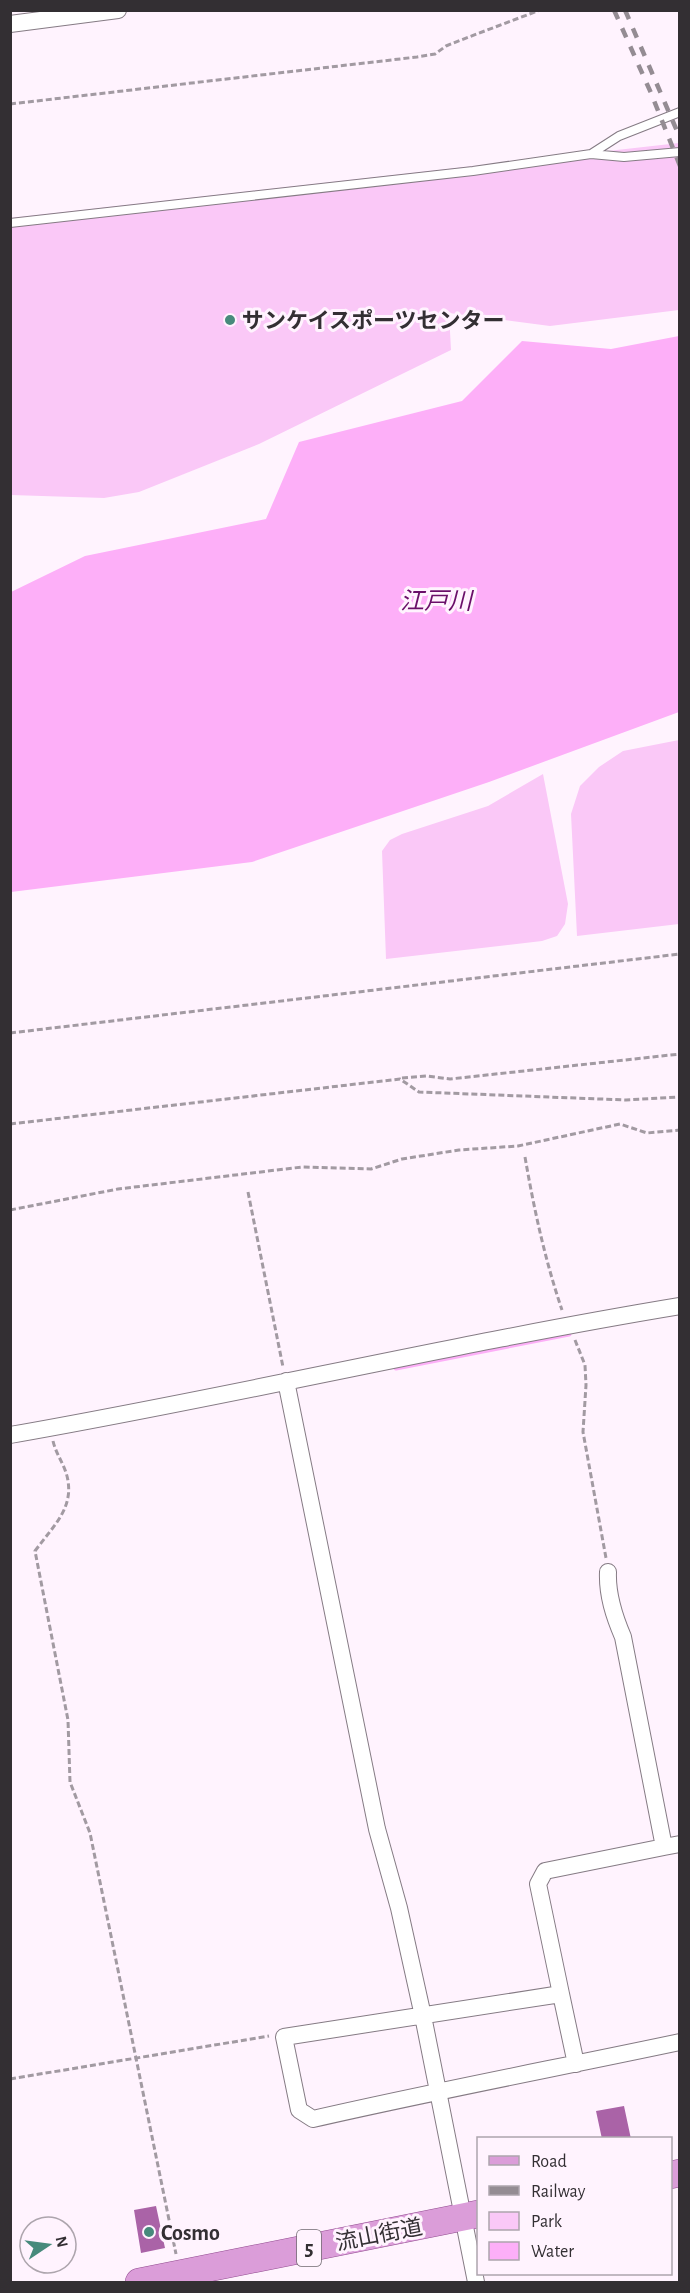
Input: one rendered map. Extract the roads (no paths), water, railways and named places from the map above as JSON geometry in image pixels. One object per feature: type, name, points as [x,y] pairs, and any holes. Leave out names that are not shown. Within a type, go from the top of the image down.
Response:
[{"type":"main road","name":"流山街道","points":[[139,2283],[181,2278],[471,2216]]},
{"type":"street","points":[[10,24],[118,10]]},
{"type":"street","points":[[10,1435],[287,1388],[567,1325],[680,1306]]},
{"type":"street","points":[[287,1388],[377,1829],[399,1908],[438,2090],[471,2216],[476,2283]]},
{"type":"street","points":[[576,2064],[538,1884],[545,1871],[672,1845],[623,1637],[614,1616],[608,1586],[608,1572]]},
{"type":"street","points":[[561,1994],[284,2037],[299,2110],[313,2118],[438,2090],[680,2042]]},
{"type":"lane","points":[[591,154],[619,136],[680,112]]},
{"type":"lane","points":[[10,223],[473,171],[591,154],[624,157],[680,152]]},
{"type":"water","name":"江戸川","points":[[679,336],[679,712],[489,782],[252,862],[11,892],[11,592],[85,556],[266,519],[299,442],[462,401],[522,341],[611,349]]},
{"type":"waterway","points":[[396,1368],[569,1334]]},
{"type":"railway","points":[[614,10],[680,166]]},
{"type":"railway","points":[[625,10],[680,138]]},
{"type":"place","name":"サンケイスポーツセンター","points":[[230,320]]},
{"type":"place","name":"Cosmo","points":[[149,2232]]}]
